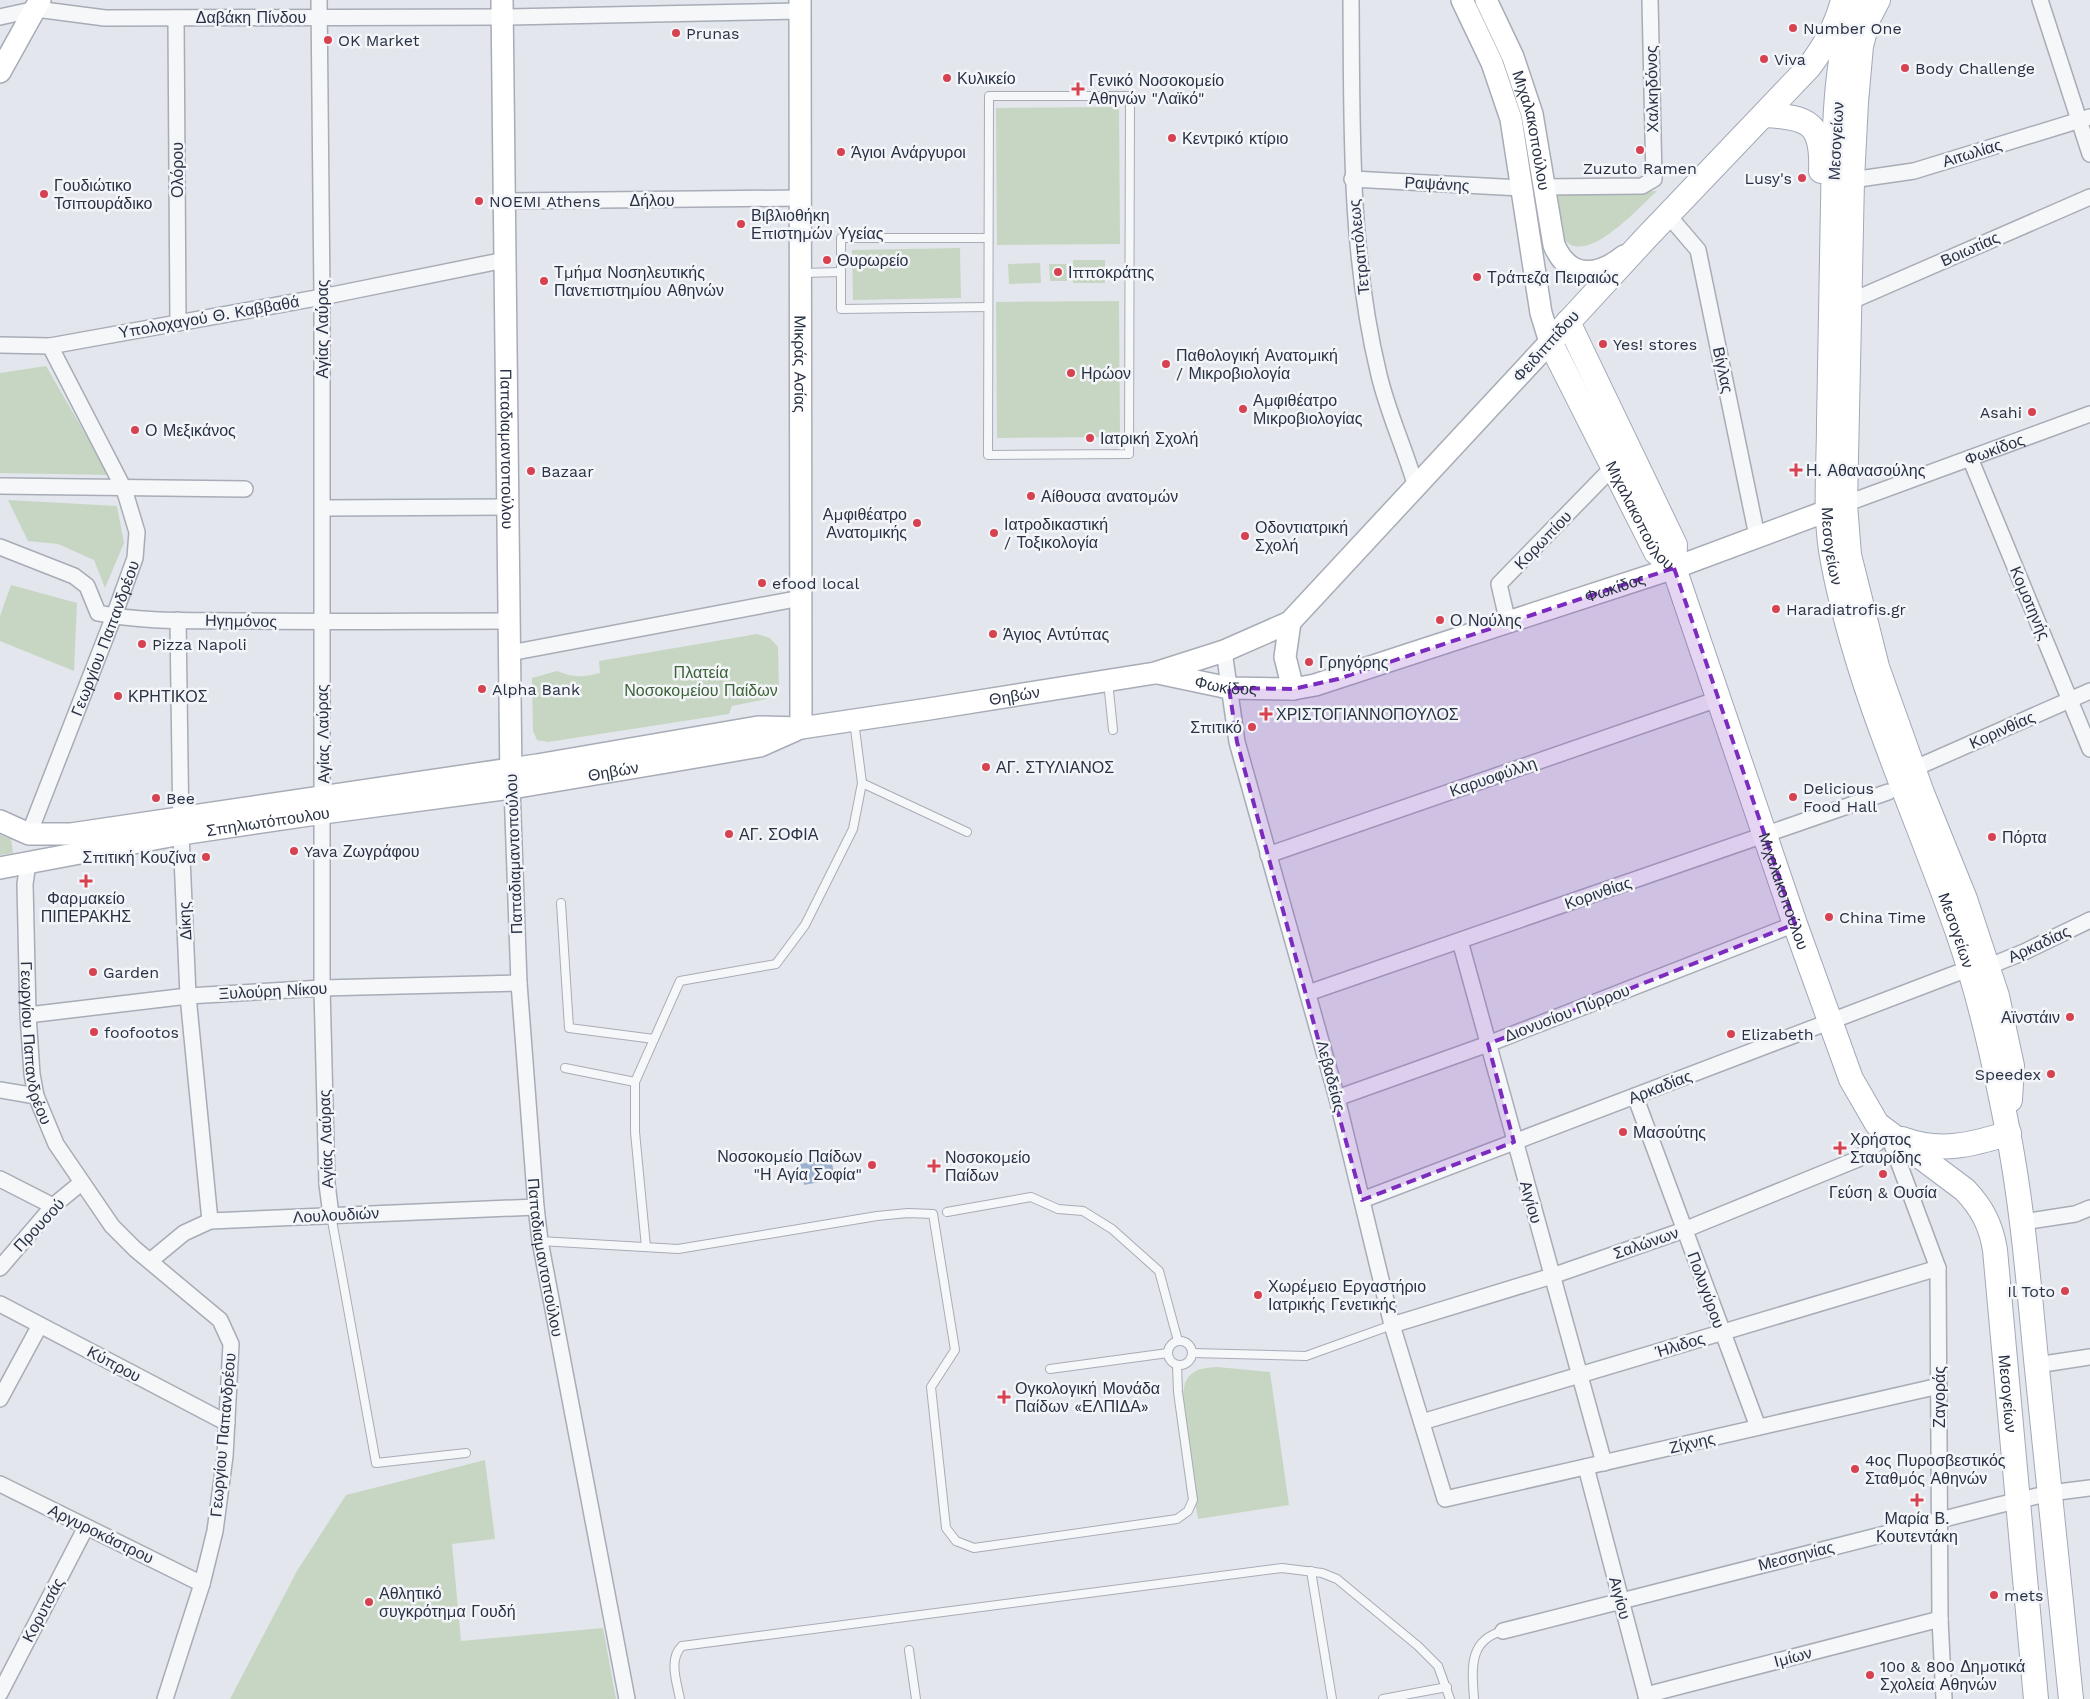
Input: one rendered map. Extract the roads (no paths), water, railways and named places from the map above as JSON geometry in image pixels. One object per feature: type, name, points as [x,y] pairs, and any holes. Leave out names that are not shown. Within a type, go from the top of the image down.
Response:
[{"type":"main road","name":"Μεσογείων","points":[[1878,0],[1868,19],[1861,46],[1852,180],[1849,302],[1828,532],[1833,561],[1860,673],[1960,937],[1982,1005],[1996,1069],[2009,1133],[2023,1222],[2071,1699]]},
{"type":"main road","name":"Μεσογείων","points":[[1848,4],[1851,14],[1843,44],[1837,114],[1831,285],[1830,509],[1818,554],[1848,678],[1888,792],[1936,911],[1969,1009],[1996,1069]]},
{"type":"main road","name":"Φειδιππίδου","points":[[1550,342],[1809,66],[1824,47],[1848,4]]},
{"type":"main road","name":"Μεσογείων","points":[[1764,114],[1792,116],[1802,120],[1818,135],[1822,151],[1830,509],[1849,555],[1877,667],[1913,769],[1965,899],[1988,966],[2008,1039],[1996,1069]]},
{"type":"main road","points":[[1568,322],[1675,545],[1674,568]]},
{"type":"main road","name":"Μιχαλακοπούλου","points":[[1550,342],[1656,552],[1674,568],[1764,835],[1851,1079],[1869,1114],[1888,1134]]},
{"type":"main road","points":[[1888,1134],[1920,1144],[1946,1147],[1975,1144],[2009,1133]]},
{"type":"main road","name":"Μεσογείων","points":[[1888,1134],[1965,1190],[1977,1203],[1988,1221],[1995,1250],[2036,1699]]},
{"type":"street","name":"Αγίας Λαύρας","points":[[319,0],[323,508],[321,622],[323,804],[322,988],[326,1184],[330,1215]]},
{"type":"street","name":"Τετραπόλεως","points":[[1351,0],[1352,179],[1359,269],[1379,375],[1416,487]]},
{"type":"street","name":"Μιχαλακοπούλου","points":[[1462,0],[1492,63],[1511,119],[1541,313],[1550,342]]},
{"type":"street","name":"Μιχαλακοπούλου","points":[[1486,0],[1513,57],[1529,105],[1554,245],[1559,256],[1568,266],[1580,271],[1592,272],[1604,269],[1644,240]]},
{"type":"street","name":"Χαλκηδόνος","points":[[1543,187],[1642,186],[1654,178],[1650,0]]},
{"type":"street","points":[[2040,0],[2084,119],[2090,154]]},
{"type":"street","name":"Δαβάκη Πίνδου","points":[[0,17],[38,4],[105,18],[319,16],[503,8],[800,6]]},
{"type":"street","points":[[0,72],[38,4]]},
{"type":"street","name":"Μικράς Ασίας","points":[[800,6],[801,728]]},
{"type":"street","name":"Παπαδιαμαντοπούλου","points":[[503,8],[511,779],[518,983],[540,1241],[628,1699]]},
{"type":"street","name":"Ολόρου","points":[[176,18],[178,323]]},
{"type":"street","name":"Αιτωλίας","points":[[1852,180],[1914,171],[2084,119]]},
{"type":"street","name":"Ραψάνης","points":[[1352,179],[1521,188]]},
{"type":"street","name":"Βοιωτίας","points":[[1849,302],[2090,197]]},
{"type":"street","name":"Δήλου","points":[[505,201],[800,198]]},
{"type":"street","name":"Βίγλας","points":[[1668,215],[1698,250],[1757,536]]},
{"type":"street","name":"Υπολοχαγού Θ. Καββαθά","points":[[0,345],[50,346],[322,297],[505,260]]},
{"type":"street","name":"Φειδιππίδου","points":[[1224,651],[1290,622],[1550,342]]},
{"type":"street","name":"Γεωργίου Παπανδρέου","points":[[50,346],[124,488],[137,532],[135,558],[29,834],[25,884],[28,1014],[36,1096],[56,1144],[112,1226],[150,1262],[220,1320],[231,1344],[227,1423],[215,1531],[202,1584],[165,1699]]},
{"type":"street","name":"Φωκίδος","points":[[1155,673],[1229,688],[1292,689],[1338,679],[1674,568],[2090,414]]},
{"type":"street","name":"Κομοτηνής","points":[[1970,458],[2090,749]]},
{"type":"street","name":"Κορωπίου","points":[[1508,623],[1500,584],[1613,467]]},
{"type":"street","points":[[0,486],[245,489]]},
{"type":"street","points":[[323,508],[508,507]]},
{"type":"street","name":"Ηγημόνος","points":[[0,547],[74,576],[87,586],[98,612],[114,616],[178,620],[321,622],[510,621]]},
{"type":"street","points":[[510,653],[800,598]]},
{"type":"street","name":"Δίκης","points":[[178,620],[180,826],[188,996],[210,1221]]},
{"type":"street","points":[[1290,622],[1285,657],[1292,689]]},
{"type":"street","name":"Θηβών","points":[[511,779],[760,746],[801,728],[1155,673],[1224,651]]},
{"type":"street","name":"Λεβαδείας","points":[[1224,651],[1237,742],[1337,1098],[1392,1325],[1445,1499]]},
{"type":"street","name":"Κορινθίας","points":[[1913,769],[2090,691]]},
{"type":"street","name":"Καρυοφύλλη","points":[[1268,854],[1718,699]]},
{"type":"street","name":"Σπηλιωτόπουλου","points":[[29,834],[71,834],[180,826],[323,804],[511,779]]},
{"type":"street","name":"Κορινθίας","points":[[1308,993],[1888,792]]},
{"type":"street","points":[[0,821],[29,834]]},
{"type":"street","name":"Σπηλιωτόπουλου","points":[[0,868],[180,826]]},
{"type":"street","name":"Αρκαδίας","points":[[1988,966],[2024,952],[2090,920]]},
{"type":"street","name":"Διονυσίου Πύρρου","points":[[1337,1098],[1488,1044],[1795,924]]},
{"type":"street","name":"Αιγίου","points":[[1460,941],[1578,1375],[1604,1463]]},
{"type":"street","name":"Αρκαδίας","points":[[1362,1200],[1957,973]]},
{"type":"street","name":"Ξυλούρη Νίκου","points":[[28,1014],[188,996],[322,988],[518,983]]},
{"type":"street","points":[[0,1090],[36,1096]]},
{"type":"street","name":"Πολυγύρου","points":[[1635,1096],[1758,1427]]},
{"type":"street","name":"Σαλώνων","points":[[1392,1325],[1552,1276],[1684,1230],[1858,1159],[1888,1134]]},
{"type":"street","name":"Ζαγοράς","points":[[1888,1134],[1938,1268],[1940,1619],[1944,1699]]},
{"type":"street","points":[[0,1179],[53,1206]]},
{"type":"street","name":"Προυσού","points":[[0,1268],[53,1206],[81,1183]]},
{"type":"street","name":"Λουλουδιών","points":[[150,1262],[184,1233],[210,1221],[536,1207]]},
{"type":"street","points":[[2023,1222],[2075,1214],[2090,1208]]},
{"type":"street","name":"Ήλιδος","points":[[1422,1422],[1938,1268]]},
{"type":"street","name":"Κύπρου","points":[[0,1304],[227,1423]]},
{"type":"street","points":[[0,1400],[40,1325]]},
{"type":"street","points":[[2037,1365],[2090,1357]]},
{"type":"street","name":"Ζίχνης","points":[[1445,1499],[1939,1386]]},
{"type":"street","name":"Αιγίου","points":[[1586,1467],[1647,1697]]},
{"type":"street","name":"Αργυροκάστρου","points":[[0,1484],[202,1584]]},
{"type":"street","name":"Μεσσηνίας","points":[[1503,1631],[2018,1500],[2050,1493],[2090,1488]]},
{"type":"street","name":"Κορυτσάς","points":[[0,1693],[86,1527]]},
{"type":"street","name":"Ιμίων","points":[[1647,1697],[1940,1619]]},
{"type":"lane","points":[[989,96],[1130,96],[1129,454],[988,455],[988,307],[989,96]]},
{"type":"lane","points":[[988,238],[841,238],[841,309],[988,307]]},
{"type":"lane","points":[[800,273],[841,272]]},
{"type":"lane","points":[[1108,679],[1113,730]]},
{"type":"lane","points":[[646,1247],[635,1132],[635,1082],[680,981],[776,964],[805,925],[853,829],[862,783],[854,719]]},
{"type":"lane","points":[[862,783],[967,832]]},
{"type":"lane","points":[[561,903],[569,1028],[654,1039]]},
{"type":"lane","points":[[565,1068],[635,1082]]},
{"type":"lane","points":[[540,1241],[678,1249],[877,1216],[908,1213],[940,1213],[1031,1197],[1058,1209],[1083,1211],[1112,1229],[1160,1271],[1178,1341]]},
{"type":"lane","points":[[940,1213],[955,1350],[931,1387],[946,1528],[956,1541],[974,1548],[1177,1519],[1188,1511],[1194,1500],[1178,1392],[1177,1365],[1169,1358],[1168,1353],[1169,1347],[1178,1341]]},
{"type":"lane","name":"Αγίας Λαύρας","points":[[330,1215],[376,1463],[466,1453]]},
{"type":"lane","points":[[1193,1353],[1306,1356],[1392,1325]]},
{"type":"lane","points":[[1178,1341],[1188,1344],[1193,1353]]},
{"type":"lane","points":[[1050,1370],[1168,1353]]},
{"type":"lane","points":[[1177,1365],[1188,1363],[1193,1353]]},
{"type":"lane","points":[[680,1699],[675,1661],[677,1651],[682,1646],[1282,1568],[1311,1571],[1337,1579],[1418,1646],[1438,1666],[1450,1699]]},
{"type":"lane","points":[[1311,1571],[1332,1699]]},
{"type":"lane","points":[[1474,1699],[1472,1665],[1478,1648],[1489,1634],[1503,1631]]},
{"type":"lane","points":[[909,1650],[916,1699]]},
{"type":"lane","points":[[1383,1699],[1447,1687]]},
{"type":"water","points":[[831,1158],[835,1179],[804,1185],[800,1164]]},
{"type":"place","name":"Number One","points":[[1793,28]]},
{"type":"place","name":"Prunas","points":[[676,33]]},
{"type":"place","name":"OK Market","points":[[328,40]]},
{"type":"place","name":"Viva","points":[[1764,59]]},
{"type":"place","name":"Body Challenge","points":[[1905,68]]},
{"type":"place","name":"Κυλικείο","points":[[947,78]]},
{"type":"place","name":"Γενικό Νοσοκομείο Αθηνών \"Λαϊκό\"","points":[[1078,89]]},
{"type":"place","name":"Κεντρικό κτίριο","points":[[1172,138]]},
{"type":"place","name":"Zuzuto Ramen","points":[[1640,150]]},
{"type":"place","name":"Άγιοι Ανάργυροι","points":[[841,152]]},
{"type":"place","name":"Lusy's","points":[[1802,178]]},
{"type":"place","name":"Γουδιώτικο Τσιπουράδικο","points":[[44,194]]},
{"type":"place","name":"NOEMI Athens","points":[[479,201]]},
{"type":"place","name":"Βιβλιοθήκη Επιστημών Υγείας","points":[[741,224]]},
{"type":"place","name":"Θυρωρείο","points":[[827,260]]},
{"type":"place","name":"Ιπποκράτης","points":[[1058,272]]},
{"type":"place","name":"Τράπεζα Πειραιώς","points":[[1477,277]]},
{"type":"place","name":"Τμήμα Νοσηλευτικής Πανεπιστημίου Αθηνών","points":[[544,281]]},
{"type":"place","name":"Yes! stores","points":[[1603,344]]},
{"type":"place","name":"Παθολογική Ανατομική / Μικροβιολογία","points":[[1166,364]]},
{"type":"place","name":"Ηρώον","points":[[1071,373]]},
{"type":"place","name":"Αμφιθέατρο Μικροβιολογίας","points":[[1243,409]]},
{"type":"place","name":"Asahi","points":[[2032,412]]},
{"type":"place","name":"Ο Μεξικάνος","points":[[135,430]]},
{"type":"place","name":"Ιατρική Σχολή","points":[[1090,438]]},
{"type":"place","name":"Η. Αθανασούλης","points":[[1796,470]]},
{"type":"place","name":"Bazaar","points":[[531,471]]},
{"type":"place","name":"Αίθουσα ανατομών","points":[[1031,496]]},
{"type":"place","name":"Αμφιθέατρο Ανατομικής","points":[[917,523]]},
{"type":"place","name":"Ιατροδικαστική / Τοξικολογία","points":[[994,533]]},
{"type":"place","name":"Οδοντιατρική Σχολή","points":[[1245,536]]},
{"type":"place","name":"efood local","points":[[762,583]]},
{"type":"place","name":"Haradiatrofis.gr","points":[[1776,609]]},
{"type":"place","name":"Ο Νούλης","points":[[1440,620]]},
{"type":"place","name":"Άγιος Αντύπας","points":[[993,634]]},
{"type":"place","name":"Pizza Napoli","points":[[142,644]]},
{"type":"place","name":"Γρηγόρης","points":[[1309,662]]},
{"type":"place","name":"Alpha Bank","points":[[482,689]]},
{"type":"place","name":"ΚΡΗΤΙΚΟΣ","points":[[118,696]]},
{"type":"place","name":"ΧΡΙΣΤΟΓΙΑΝΝΟΠΟΥΛΟΣ","points":[[1266,714]]},
{"type":"place","name":"Σπιτικό","points":[[1252,727]]},
{"type":"place","name":"ΑΓ. ΣΤΥΛΙΑΝΟΣ","points":[[986,767]]},
{"type":"place","name":"Delicious Food Hall","points":[[1793,797]]},
{"type":"place","name":"Bee","points":[[156,798]]},
{"type":"place","name":"ΑΓ. ΣΟΦΙΑ","points":[[729,834]]},
{"type":"place","name":"Πόρτα","points":[[1992,837]]},
{"type":"place","name":"Yava Ζωγράφου","points":[[294,851]]},
{"type":"place","name":"Σπιτική Κουζίνα","points":[[206,857]]},
{"type":"place","name":"Φαρμακείο ΠΙΠΕΡΑΚΗΣ","points":[[86,881]]},
{"type":"place","name":"China Time","points":[[1829,917]]},
{"type":"place","name":"Garden","points":[[93,972]]},
{"type":"place","name":"Αϊνστάιν","points":[[2070,1017]]},
{"type":"place","name":"foofootos","points":[[94,1032]]},
{"type":"place","name":"Elizabeth","points":[[1731,1034]]},
{"type":"place","name":"Speedex","points":[[2051,1074]]},
{"type":"place","name":"Μασούτης","points":[[1623,1132]]},
{"type":"place","name":"Χρήστος Σταυρίδης","points":[[1840,1148]]},
{"type":"place","name":"Νοσοκομείο Παίδων \"Η Αγία Σοφία\"","points":[[872,1165]]},
{"type":"place","name":"Νοσοκομείο Παίδων","points":[[934,1166]]},
{"type":"place","name":"Γεύση & Ουσία","points":[[1883,1174]]},
{"type":"place","name":"Il Toto","points":[[2065,1291]]},
{"type":"place","name":"Χωρέμειο Εργαστήριο Ιατρικής Γενετικής","points":[[1258,1295]]},
{"type":"place","name":"Ογκολογική Μονάδα Παίδων «ΕΛΠΙΔΑ»","points":[[1004,1397]]},
{"type":"place","name":"4ος Πυροσβεστικός Σταθμός Αθηνών","points":[[1855,1469]]},
{"type":"place","name":"Μαρία Β. Κουτεντάκη","points":[[1917,1500]]},
{"type":"place","name":"mets","points":[[1994,1595]]},
{"type":"place","name":"Αθλητικό συγκρότημα Γουδή","points":[[369,1602]]},
{"type":"place","name":"10ο & 80ο Δημοτικά Σχολεία Αθηνών","points":[[1870,1675]]},
{"type":"park label","name":"Πλατεία Νοσοκομείου Παίδων","points":[[701,681]]}]
